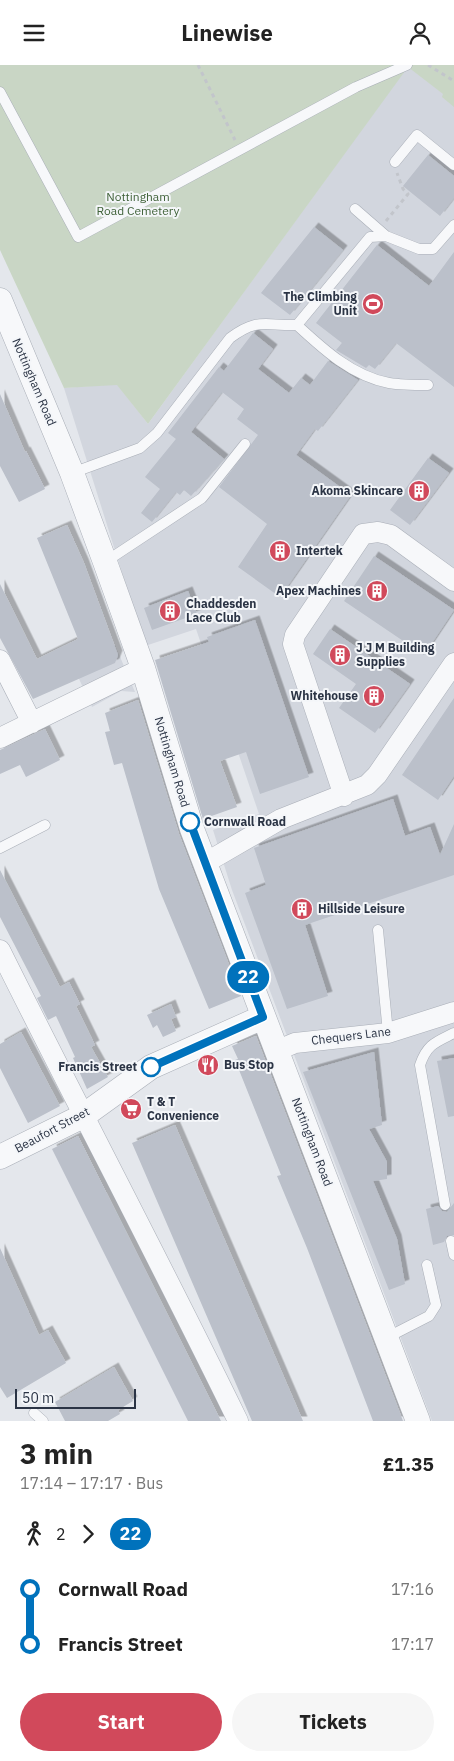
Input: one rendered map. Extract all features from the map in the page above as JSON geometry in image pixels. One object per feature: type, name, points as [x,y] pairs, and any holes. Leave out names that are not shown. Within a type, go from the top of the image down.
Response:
[{"type":"street","name":"Nottingham Road","points":[[0,300],[72,473],[143,668],[204,863],[388,1337],[418,1421]]},
{"type":"street","points":[[344,796],[293,644],[295,635],[363,534],[378,533],[391,535],[454,581]]},
{"type":"street","points":[[0,660],[32,723]]},
{"type":"street","points":[[204,863],[281,819],[344,796],[367,785],[377,775],[454,663]]},
{"type":"street","points":[[0,738],[143,668]]},
{"type":"street","points":[[0,949],[82,1116],[173,1288],[238,1421]]},
{"type":"street","name":"Chequers Lane","points":[[276,1051],[295,1043],[388,1033],[454,1012]]},
{"type":"street","name":"Beaufort Street","points":[[0,1157],[82,1116],[151,1067],[263,1017]]},
{"type":"lane","points":[[0,92],[78,237],[356,87],[406,65]]},
{"type":"lane","points":[[395,162],[417,135],[454,165]]},
{"type":"lane","points":[[355,209],[383,233],[419,249],[432,249],[454,225]]},
{"type":"lane","points":[[370,221],[370,237]]},
{"type":"lane","points":[[297,325],[370,237],[383,233]]},
{"type":"lane","points":[[72,473],[140,448],[158,433],[230,339],[242,329],[255,323],[297,325],[323,349],[355,371],[388,383],[428,385]]},
{"type":"lane","points":[[105,562],[202,498],[245,443]]},
{"type":"lane","points":[[0,849],[45,825]]},
{"type":"lane","points":[[378,930],[388,1033]]},
{"type":"lane","points":[[445,1205],[420,1065],[424,1052],[433,1043],[454,1033]]},
{"type":"lane","points":[[451,1241],[454,1255]]},
{"type":"lane","points":[[388,1337],[429,1316],[436,1305],[428,1265]]},
{"type":"lane","points":[[34,1413],[43,1421]]},
{"type":"path","points":[[198,65],[240,149]]},
{"type":"path","points":[[428,65],[454,81]]},
{"type":"path","points":[[383,233],[408,194],[400,182],[395,162]]},
{"type":"shaded area","points":[[408,66],[454,102],[454,1421],[432,1421],[232,890],[213,830],[259,814],[196,629],[145,646],[64,388],[117,384],[148,424]]},
{"type":"shaded area","points":[[115,645],[135,692],[121,691],[92,707],[74,668]]},
{"type":"green space","name":"Nottingham Road Cemetery","points":[[0,65],[454,65],[454,107],[442,97],[443,94],[408,67],[148,424],[117,385],[64,388],[0,250]]},
{"type":"building","points":[[428,155],[454,176],[454,198],[440,216],[403,186]]},
{"type":"building","points":[[314,227],[343,250],[290,315],[261,293]]},
{"type":"building","points":[[377,245],[429,286],[454,252],[454,387],[396,343],[375,369],[369,365],[366,368],[336,350],[342,343],[316,323]]},
{"type":"building","points":[[253,333],[273,349],[258,369],[289,393],[301,378],[310,385],[328,361],[358,380],[318,431],[315,429],[296,455],[351,495],[280,597],[238,567],[267,524],[219,487],[258,435],[237,419],[244,409],[222,392],[191,432],[224,459],[191,496],[184,490],[180,495],[176,492],[152,522],[141,513],[160,489],[145,477],[176,439],[168,433],[219,367],[224,371]]},
{"type":"building","points":[[0,394],[25,452],[45,489],[19,502],[0,466]]},
{"type":"building","name":"Akoma Skincare","points":[[428,458],[449,473],[410,525],[390,510]]},
{"type":"building","points":[[67,525],[84,563],[118,655],[115,663],[33,699],[0,638],[0,584],[37,659],[78,639],[37,538]]},
{"type":"building","points":[[374,556],[454,610],[424,655],[344,601]]},
{"type":"building","name":"Chaddesden Lace Club","points":[[188,591],[197,614],[152,630],[144,608]]},
{"type":"building","points":[[255,620],[309,777],[260,794],[246,752],[220,761],[237,807],[203,819],[155,660],[209,642],[207,637]]},
{"type":"building","name":"Whitehouse","points":[[330,629],[410,684],[375,733],[339,708],[356,684],[313,654]]},
{"type":"building","points":[[454,698],[454,776],[438,800],[402,775]]},
{"type":"building","points":[[138,700],[179,834],[241,996],[209,1009],[159,889],[122,763],[114,765],[105,732],[110,731],[105,713]]},
{"type":"building","points":[[45,729],[60,760],[26,777],[20,765],[0,774],[0,750]]},
{"type":"building","name":"Hillside Leisure","points":[[393,799],[405,836],[430,827],[440,855],[454,824],[454,875],[305,925],[328,996],[287,1009],[245,893],[266,885],[254,848]]},
{"type":"building","points":[[0,870],[60,987],[69,982],[80,1004],[76,1006],[95,1045],[91,1047],[108,1077],[87,1089],[56,1016],[48,1020],[37,998],[41,996],[0,917]]},
{"type":"building","points":[[171,1004],[176,1017],[171,1019],[176,1031],[163,1037],[157,1025],[153,1028],[147,1015]]},
{"type":"building","points":[[21,1032],[60,1106],[28,1123],[0,1068],[0,1044]]},
{"type":"building","points":[[256,1036],[403,1421],[373,1421],[307,1248],[277,1176],[281,1175],[235,1060],[238,1059],[232,1046]]},
{"type":"building","points":[[374,1052],[382,1125],[369,1129],[387,1162],[387,1179],[373,1181],[397,1239],[405,1284],[389,1290],[303,1072]]},
{"type":"building","points":[[454,1058],[454,1116],[448,1117],[437,1061]]},
{"type":"building","points":[[175,1125],[303,1421],[252,1421],[132,1143]]},
{"type":"building","points":[[78,1136],[221,1421],[188,1421],[52,1149]]},
{"type":"building","points":[[454,1203],[454,1235],[447,1236],[444,1242],[433,1245],[426,1209],[438,1206],[442,1211],[447,1212]]},
{"type":"building","points":[[0,1248],[39,1335],[48,1330],[66,1363],[7,1398],[0,1387]]},
{"type":"building","points":[[114,1367],[133,1401],[118,1410],[120,1414],[108,1421],[65,1421],[55,1402]]},
{"type":"bus line","name":"22","points":[[151,1067],[263,1017],[190,822]]},
{"type":"place","name":"The Climbing Unit","points":[[373,304]]},
{"type":"place","name":"Akoma Skincare","points":[[419,491]]},
{"type":"place","name":"Intertek","points":[[280,551]]},
{"type":"place","name":"Apex Machines","points":[[377,591]]},
{"type":"place","name":"Chaddesden Lace Club","points":[[170,611]]},
{"type":"place","name":"J J M Building Supplies","points":[[340,655]]},
{"type":"place","name":"Whitehouse","points":[[374,696]]},
{"type":"place","name":"Cornwall Road","points":[[190,822]]},
{"type":"place","name":"Hillside Leisure","points":[[302,909]]},
{"type":"place","name":"Bus Stop","points":[[208,1065]]},
{"type":"place","name":"Francis Street","points":[[151,1067]]},
{"type":"place","name":"T & T Convenience","points":[[131,1109]]}]
